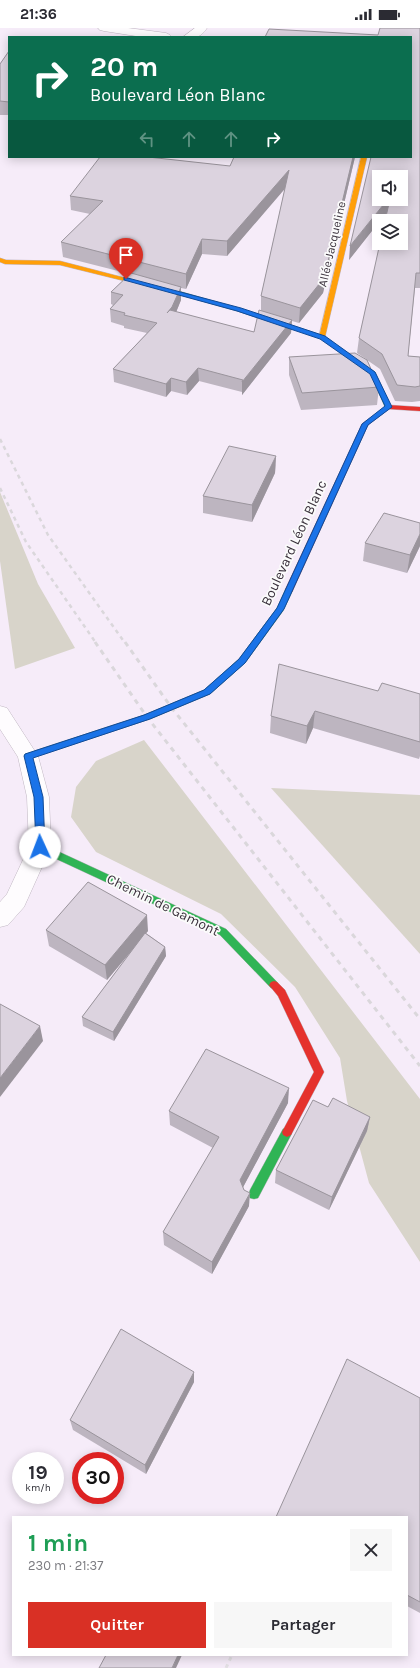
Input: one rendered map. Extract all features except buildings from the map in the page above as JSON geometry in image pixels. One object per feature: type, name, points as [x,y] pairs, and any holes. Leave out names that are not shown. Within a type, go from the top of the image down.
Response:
[{"type":"street","points":[[104,28],[159,36]]},
{"type":"street","points":[[191,36],[198,33],[201,28]]},
{"type":"street","name":"Allée Jacqueline","points":[[322,337],[364,158]]},
{"type":"street","points":[[0,260],[5,262],[60,263],[140,282],[239,310],[322,337],[373,373],[388,407],[420,409]]},
{"type":"street","name":"Boulevard Léon Blanc","points":[[28,756],[147,717],[207,692],[242,661],[280,609],[365,424],[388,407]]},
{"type":"street","points":[[0,713],[28,756],[38,797],[40,847],[16,900],[0,918]]},
{"type":"street","name":"Chemin de Gamont","points":[[40,847],[223,932],[282,993],[319,1072],[254,1194]]},
{"type":"path","points":[[226,1668],[232,1656]]},
{"type":"shaded area","points":[[0,492],[38,584],[75,648],[15,669],[0,561]]},
{"type":"shaded area","points":[[144,740],[420,1099],[420,1262],[369,1183],[347,1101],[340,1058],[295,987],[221,914],[96,852],[71,817],[76,787],[96,761]]},
{"type":"shaded area","points":[[271,788],[420,795],[420,954]]},
{"type":"railway","points":[[0,439],[48,535],[125,643]]},
{"type":"railway","points":[[0,488],[26,542],[96,643]]},
{"type":"railway","points":[[95,642],[147,717],[420,1066]]},
{"type":"railway","points":[[125,642],[171,707],[420,1019]]},
{"type":"traffic: fast","points":[[165,289],[239,310],[322,337],[373,373],[388,407]]},
{"type":"traffic: fast","points":[[28,756],[147,717],[207,692],[242,661],[280,609],[289,590]]},
{"type":"traffic: fast","points":[[40,847],[223,932],[274,985]]},
{"type":"traffic: fast","points":[[254,1194],[287,1132]]},
{"type":"traffic: slow","points":[[322,337],[364,158]]},
{"type":"traffic: slow","points":[[0,260],[5,262],[60,263],[165,289]]},
{"type":"traffic: jam","points":[[289,590],[365,424],[388,407],[420,409]]},
{"type":"traffic: jam","points":[[274,985],[282,993],[319,1072],[287,1132]]},
{"type":"route","points":[[40,847],[38,797],[28,756],[147,717],[207,692],[242,661],[280,609],[365,424],[388,407],[373,373],[322,337],[239,310],[126,279]]}]
